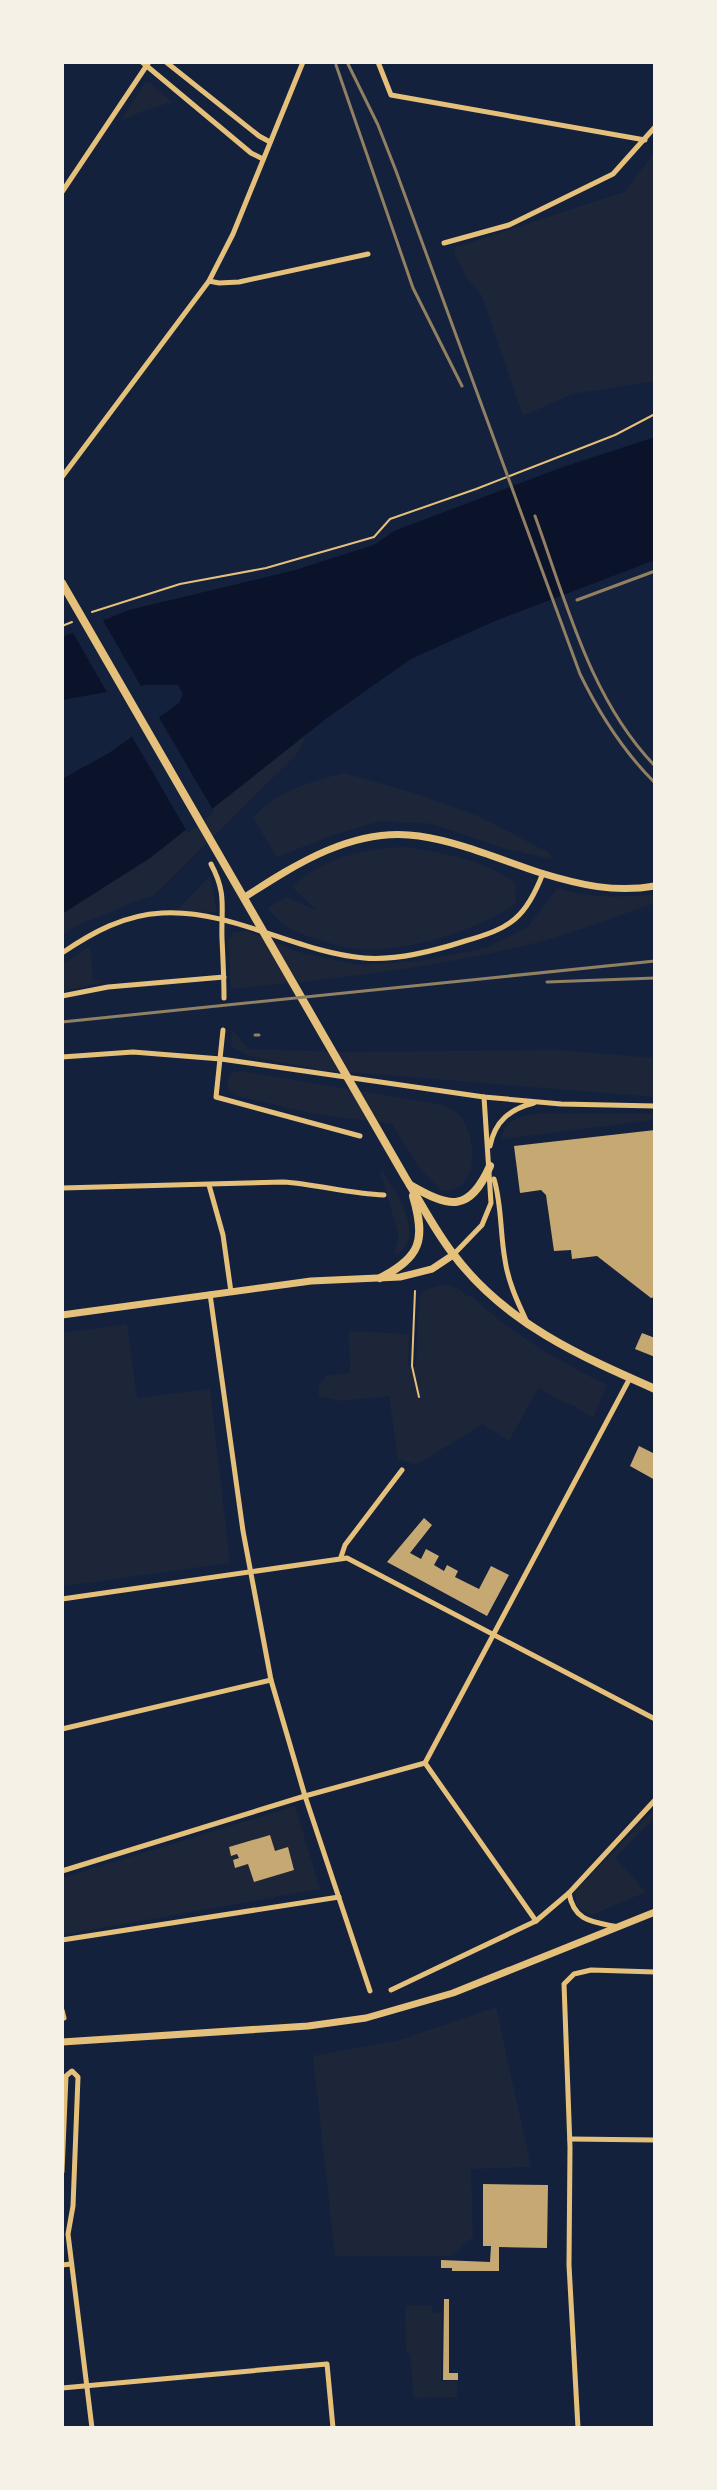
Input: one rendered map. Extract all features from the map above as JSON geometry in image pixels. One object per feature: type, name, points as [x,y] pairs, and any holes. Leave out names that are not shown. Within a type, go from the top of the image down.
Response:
[{"type":"main road","points":[[62,583],[407,1181],[453,1255],[491,1295],[530,1327],[568,1349],[655,1389]]},
{"type":"main road","points":[[407,1181],[437,1200],[456,1203],[475,1193],[490,1166]]},
{"type":"main road","points":[[380,1278],[404,1265],[417,1248],[420,1221],[407,1181]]},
{"type":"street","points":[[62,477],[209,281],[233,234],[303,62]]},
{"type":"street","points":[[378,62],[391,95],[645,140]]},
{"type":"street","points":[[62,192],[146,63],[251,153],[263,159]]},
{"type":"street","points":[[168,63],[270,142]]},
{"type":"street","points":[[444,243],[509,225],[613,174],[655,127]]},
{"type":"street","points":[[209,281],[239,282],[368,254]]},
{"type":"street","points":[[245,897],[277,876],[344,844],[373,836],[403,835],[446,842],[584,886],[614,890],[655,886]]},
{"type":"street","points":[[211,864],[222,889],[224,998]]},
{"type":"street","points":[[62,953],[101,927],[161,913],[223,920],[335,954],[367,959],[389,958],[458,943],[505,926],[529,906],[543,873]]},
{"type":"street","points":[[62,996],[108,987],[224,977]]},
{"type":"street","points":[[223,1030],[216,1097],[360,1136]]},
{"type":"street","points":[[62,1057],[133,1052],[221,1059],[484,1097],[655,1106]]},
{"type":"street","points":[[62,1315],[320,1280],[380,1278],[422,1272],[453,1255],[475,1234],[489,1210],[492,1196],[484,1097]]},
{"type":"street","points":[[489,1155],[493,1135],[503,1117],[540,1102]]},
{"type":"street","points":[[490,1166],[499,1200],[505,1263],[512,1288],[530,1327]]},
{"type":"street","points":[[62,1188],[283,1182],[313,1183],[358,1194],[384,1195]]},
{"type":"street","points":[[209,1185],[223,1235],[231,1292]]},
{"type":"street","points":[[210,1294],[243,1531],[271,1680],[305,1796],[370,1991]]},
{"type":"street","points":[[62,1871],[305,1796],[425,1763],[630,1378]]},
{"type":"street","points":[[341,1557],[345,1545],[402,1470]]},
{"type":"street","points":[[62,1599],[341,1557],[353,1560],[655,1719]]},
{"type":"street","points":[[62,1729],[271,1680]]},
{"type":"street","points":[[425,1763],[536,1921]]},
{"type":"street","points":[[391,1990],[536,1921],[569,1893],[655,1800]]},
{"type":"street","points":[[569,1893],[571,1908],[585,1920],[619,1927]]},
{"type":"street","points":[[62,1940],[339,1897]]},
{"type":"street","points":[[62,2042],[308,2026],[366,2018],[453,1993],[655,1912]]},
{"type":"street","points":[[578,2428],[569,2265],[570,2139],[564,1984],[574,1974],[591,1970],[655,1972]]},
{"type":"street","points":[[62,2010],[64,2018]]},
{"type":"street","points":[[62,2172],[66,2076],[72,2071],[78,2077],[73,2206],[65,2234]]},
{"type":"street","points":[[570,2139],[655,2140]]},
{"type":"street","points":[[62,2224],[71,2264],[92,2428]]},
{"type":"street","points":[[62,2265],[71,2264]]},
{"type":"street","points":[[62,2388],[327,2364],[333,2428]]},
{"type":"path","points":[[89,613],[180,584],[266,568],[374,537],[390,519],[615,435],[655,414]]},
{"type":"path","points":[[62,626],[75,620]]},
{"type":"path","points":[[415,1291],[412,1366],[419,1397]]},
{"type":"shaded area","points":[[145,83],[150,83],[172,102],[124,120],[122,118]]},
{"type":"shaded area","points":[[655,152],[655,381],[572,394],[523,416],[482,296],[467,278],[454,253],[456,247],[624,192]]},
{"type":"shaded area","points":[[655,437],[655,560],[495,621],[411,659],[327,718],[150,858],[62,914],[62,779],[109,753],[179,703],[183,694],[178,685],[146,685],[62,700],[62,637],[129,610],[295,570],[374,545],[394,531],[560,468]]},
{"type":"shaded area","points":[[307,734],[296,755],[153,896],[81,924],[62,936],[62,914],[150,858]]},
{"type":"shaded area","points":[[344,773],[478,816],[548,852],[554,860],[500,847],[432,824],[381,821],[333,835],[277,857],[253,818],[283,794]]},
{"type":"shaded area","points":[[405,847],[463,858],[503,874],[515,882],[516,903],[460,932],[413,945],[369,950],[341,946],[300,933],[288,927],[268,908],[287,897],[316,910],[292,887],[304,877],[344,856]]},
{"type":"shaded area","points":[[210,876],[217,912],[176,911]]},
{"type":"shaded area","points":[[557,888],[606,896],[655,894],[655,903],[539,942],[463,959],[347,977],[231,989],[228,941],[233,932],[247,931],[302,953],[358,965],[419,961],[486,948],[528,927]]},
{"type":"shaded area","points":[[90,946],[93,981],[101,980],[101,983],[62,991],[62,965]]},
{"type":"shaded area","points":[[232,1029],[248,1049],[344,1052],[557,1050],[655,1058],[655,1097],[322,1070],[249,1056],[231,1046]]},
{"type":"shaded area","points":[[241,1071],[450,1108],[460,1116],[470,1138],[472,1162],[469,1174],[454,1189],[442,1191],[421,1170],[392,1124],[315,1114],[236,1096],[229,1091],[227,1082],[232,1073]]},
{"type":"shaded area","points":[[536,1114],[655,1114],[655,1120],[501,1139],[513,1120]]},
{"type":"shaded area","points":[[382,1170],[406,1213],[409,1225],[406,1247],[397,1255],[394,1254],[399,1236]]},
{"type":"shaded area","points":[[445,1284],[472,1296],[536,1346],[607,1385],[593,1418],[538,1388],[509,1441],[483,1424],[416,1465],[398,1459],[389,1396],[341,1401],[319,1396],[318,1387],[326,1376],[350,1373],[349,1331],[409,1334],[408,1366],[416,1366],[419,1297],[425,1290]]},
{"type":"shaded area","points":[[127,1324],[137,1398],[210,1389],[230,1563],[64,1586],[62,1333]]},
{"type":"shaded area","points":[[295,1806],[320,1889],[62,1935],[62,1878]]},
{"type":"shaded area","points":[[655,1808],[655,1817],[615,1858],[646,1892],[591,1915],[583,1911],[576,1904],[576,1891]]},
{"type":"shaded area","points":[[496,2007],[531,2167],[471,2169],[473,2237],[451,2256],[335,2256],[313,2056],[400,2040]]},
{"type":"shaded area","points":[[405,2305],[432,2306],[432,2313],[442,2312],[441,2381],[457,2381],[457,2397],[414,2398],[410,2353],[406,2353]]},
{"type":"pier","points":[[101,617],[143,690],[109,696],[71,629]]},
{"type":"pier","points":[[157,714],[214,812],[188,833],[130,733]]},
{"type":"building","points":[[655,1130],[655,1297],[651,1298],[597,1256],[572,1259],[571,1250],[554,1251],[546,1195],[541,1190],[520,1193],[514,1146]]},
{"type":"building","points":[[642,1333],[655,1338],[655,1357],[635,1349]]},
{"type":"building","points":[[639,1446],[655,1454],[655,1480],[630,1466]]},
{"type":"building","points":[[424,1518],[432,1525],[410,1553],[421,1559],[426,1549],[439,1556],[434,1565],[444,1571],[447,1565],[458,1571],[455,1577],[479,1589],[491,1566],[509,1575],[487,1616],[387,1562]]},
{"type":"building","points":[[270,1835],[275,1851],[288,1847],[294,1870],[254,1882],[248,1864],[235,1868],[233,1860],[239,1858],[237,1854],[231,1856],[229,1847]]},
{"type":"building","points":[[483,2184],[548,2185],[547,2248],[499,2247],[499,2271],[452,2271],[452,2268],[441,2268],[441,2260],[490,2262],[491,2246],[483,2246]]},
{"type":"building","points":[[444,2299],[449,2299],[449,2373],[458,2373],[458,2380],[443,2380]]},
{"type":"railway","points":[[347,62],[378,125],[396,171],[580,674],[613,732],[655,783]]},
{"type":"railway","points":[[336,65],[413,288],[462,386]]},
{"type":"railway","points":[[535,516],[569,615],[597,680],[632,740],[655,766]]},
{"type":"railway","points":[[577,600],[655,571]]},
{"type":"railway","points":[[62,1022],[655,961]]},
{"type":"railway","points":[[547,982],[655,978]]}]
